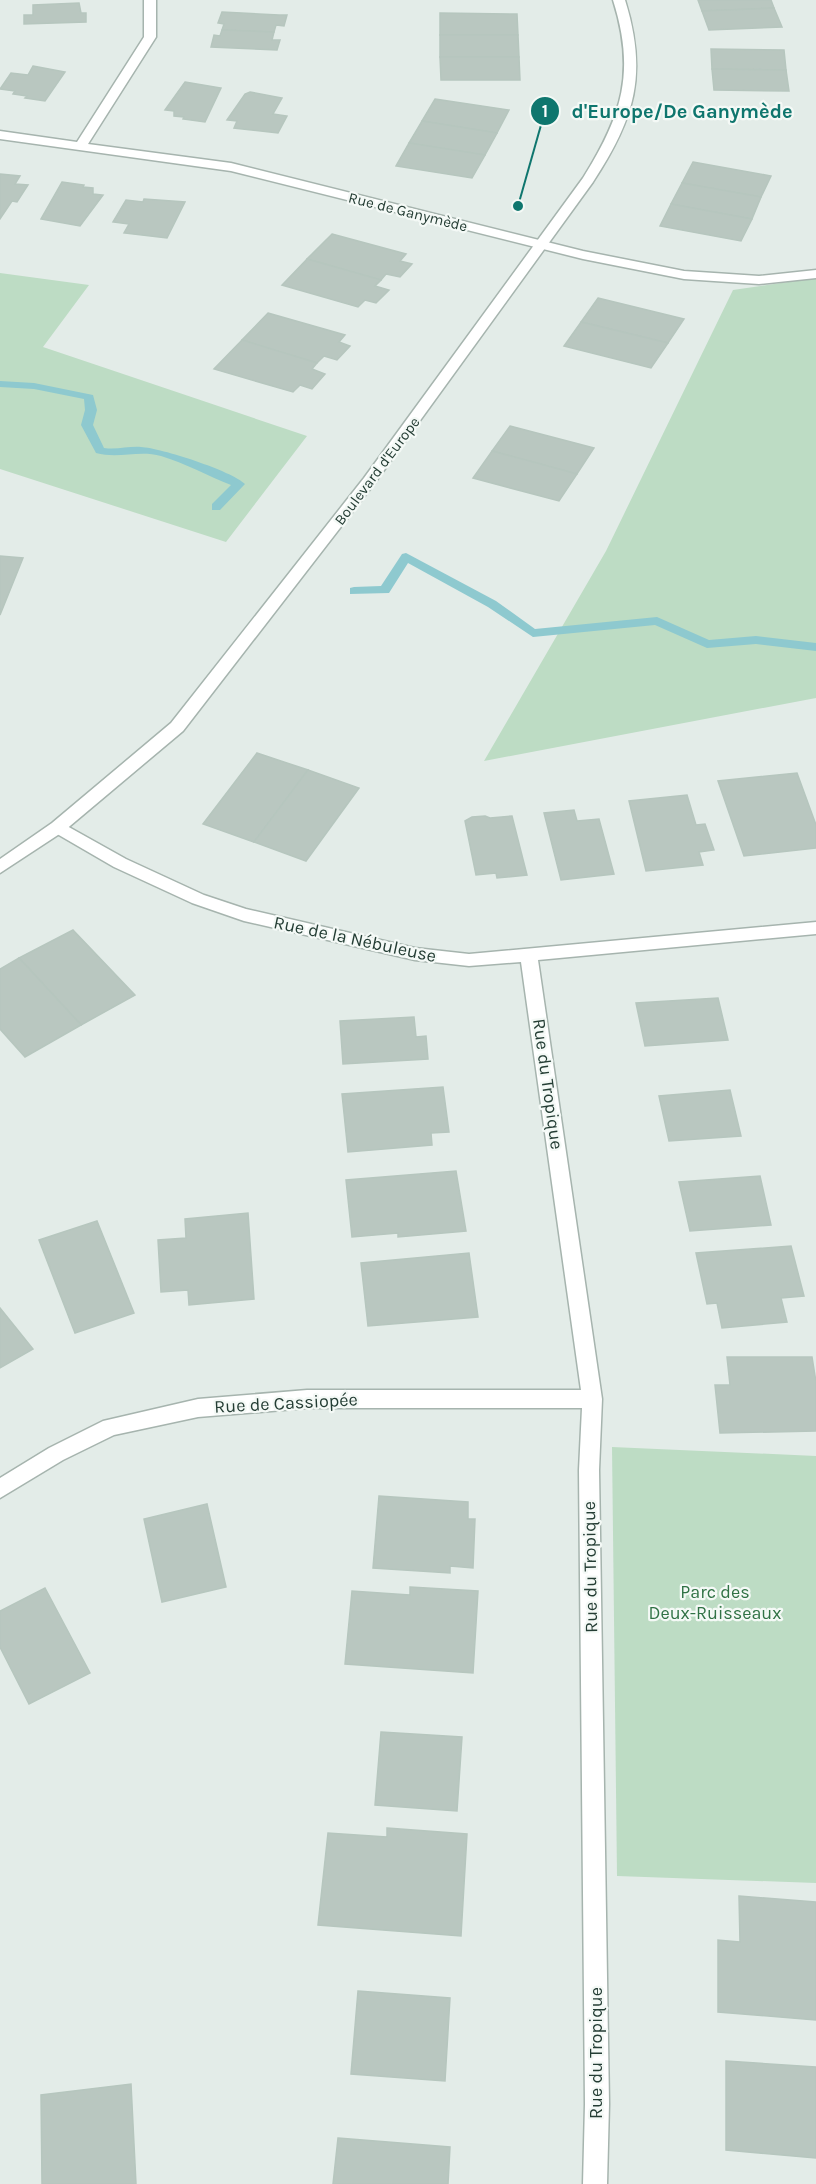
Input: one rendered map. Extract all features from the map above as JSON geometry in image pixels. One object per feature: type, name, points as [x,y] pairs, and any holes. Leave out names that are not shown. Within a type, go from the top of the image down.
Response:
[{"type":"street","points":[[81,146],[150,37],[150,0]]},
{"type":"street","name":"Boulevard d'Europe","points":[[0,867],[58,827],[177,727],[212,686],[369,482],[506,295],[522,266],[578,196],[618,127],[630,84],[632,50],[619,0]]},
{"type":"street","name":"Rue de Ganymède","points":[[0,135],[231,167],[539,244],[684,275],[759,280],[816,274]]},
{"type":"street","name":"Rue de la Nébuleuse","points":[[58,827],[130,868],[198,899],[244,915],[415,954],[469,960],[816,928]]},
{"type":"street","name":"Rue du Tropique","points":[[529,955],[591,1399],[589,1470],[597,2104],[595,2184]]},
{"type":"street","name":"Rue de Cassiopée","points":[[0,1490],[56,1454],[110,1427],[198,1408],[307,1399],[591,1399]]},
{"type":"green space","points":[[0,273],[89,285],[43,347],[307,436],[226,542],[0,469]]},
{"type":"green space","points":[[816,278],[816,698],[484,761],[606,551],[733,290]]},
{"type":"green space","name":"Parc des Deux-Ruisseaux","points":[[612,1447],[816,1456],[816,1883],[617,1876]]},
{"type":"building","points":[[698,0],[771,0],[774,8],[702,11]]},
{"type":"building","points":[[79,3],[81,13],[86,13],[86,22],[24,24],[24,15],[33,15],[33,5]]},
{"type":"building","points":[[774,8],[782,27],[709,30],[702,11]]},
{"type":"building","points":[[222,12],[287,15],[284,26],[276,25],[274,32],[222,30],[224,24],[218,23]]},
{"type":"building","points":[[440,13],[517,14],[518,35],[440,35]]},
{"type":"building","points":[[222,30],[274,32],[272,40],[280,40],[277,50],[211,47],[214,35],[220,36]]},
{"type":"building","points":[[440,35],[518,35],[519,57],[440,57]]},
{"type":"building","points":[[711,49],[784,50],[786,70],[712,69]]},
{"type":"building","points":[[440,57],[519,57],[520,80],[441,80]]},
{"type":"building","points":[[33,66],[65,72],[45,101],[25,98],[27,96],[13,94],[15,91],[0,89],[11,73],[28,75]]},
{"type":"building","points":[[712,69],[786,70],[789,91],[714,90]]},
{"type":"building","points":[[185,82],[221,88],[205,122],[183,119],[184,117],[174,116],[174,111],[165,110]]},
{"type":"building","points":[[250,92],[282,98],[273,114],[287,116],[278,133],[234,128],[237,121],[227,120],[245,94]]},
{"type":"building","points":[[435,99],[509,110],[497,133],[422,121]]},
{"type":"building","points":[[422,121],[497,133],[485,155],[409,143]]},
{"type":"building","points":[[409,143],[485,155],[472,178],[396,166]]},
{"type":"building","points":[[693,162],[771,176],[761,197],[682,183]]},
{"type":"building","points":[[0,174],[20,176],[15,184],[28,185],[17,202],[12,201],[0,219]]},
{"type":"building","points":[[62,182],[84,185],[83,187],[93,188],[93,194],[103,195],[80,226],[41,219]]},
{"type":"building","points":[[682,183],[761,197],[752,219],[671,204]]},
{"type":"building","points":[[144,199],[185,202],[167,238],[124,233],[129,224],[113,222],[126,200],[143,202]]},
{"type":"building","points":[[671,204],[752,219],[741,241],[660,226]]},
{"type":"building","points":[[332,234],[406,254],[400,261],[412,264],[400,277],[386,274],[381,280],[307,259]]},
{"type":"building","points":[[307,259],[381,280],[375,286],[389,290],[376,303],[365,300],[358,307],[282,285]]},
{"type":"building","points":[[598,298],[684,319],[668,343],[581,322]]},
{"type":"building","points":[[268,313],[345,335],[339,342],[350,346],[337,360],[324,356],[317,363],[242,340]]},
{"type":"building","points":[[581,322],[668,343],[651,368],[564,346]]},
{"type":"building","points":[[242,340],[317,363],[312,369],[325,374],[312,389],[300,385],[293,392],[214,369]]},
{"type":"building","points":[[510,426],[594,448],[577,474],[492,451]]},
{"type":"building","points":[[492,451],[577,474],[559,501],[473,478]]},
{"type":"building","points":[[0,556],[23,558],[0,615]]},
{"type":"building","points":[[257,753],[308,770],[254,842],[203,824]]},
{"type":"building","points":[[308,770],[359,788],[306,861],[254,842]]},
{"type":"building","points":[[797,773],[816,825],[816,848],[744,856],[718,781]]},
{"type":"building","points":[[687,795],[696,825],[705,824],[714,850],[699,852],[703,865],[646,871],[629,801]]},
{"type":"building","points":[[574,810],[577,821],[599,819],[614,874],[561,880],[544,813]]},
{"type":"building","points":[[512,816],[527,875],[497,878],[496,873],[476,875],[465,821],[472,817],[490,818]]},
{"type":"building","points":[[73,930],[135,995],[81,1025],[19,958]]},
{"type":"building","points":[[19,958],[81,1025],[25,1057],[0,1029],[0,969]]},
{"type":"building","points":[[718,998],[728,1040],[645,1046],[636,1003]]},
{"type":"building","points":[[414,1017],[416,1037],[426,1036],[428,1059],[343,1064],[340,1021]]},
{"type":"building","points":[[443,1087],[449,1132],[431,1133],[432,1145],[348,1152],[342,1094]]},
{"type":"building","points":[[730,1090],[741,1136],[669,1141],[659,1096]]},
{"type":"building","points":[[456,1171],[466,1231],[398,1237],[398,1233],[352,1237],[346,1180]]},
{"type":"building","points":[[760,1176],[771,1225],[690,1231],[679,1182]]},
{"type":"building","points":[[248,1213],[254,1299],[189,1305],[188,1290],[161,1292],[158,1240],[186,1238],[185,1219]]},
{"type":"building","points":[[97,1221],[134,1313],[75,1333],[39,1240]]},
{"type":"building","points":[[791,1246],[804,1296],[781,1298],[787,1322],[722,1328],[717,1303],[707,1304],[696,1253]]},
{"type":"building","points":[[469,1253],[478,1317],[368,1326],[361,1263]]},
{"type":"building","points":[[0,1308],[33,1349],[0,1368]]},
{"type":"building","points":[[727,1357],[812,1357],[816,1382],[816,1431],[720,1433],[715,1385],[730,1385]]},
{"type":"building","points":[[379,1496],[468,1502],[468,1519],[475,1519],[473,1568],[450,1566],[450,1573],[373,1568]]},
{"type":"building","points":[[207,1504],[226,1587],[162,1602],[144,1519]]},
{"type":"building","points":[[410,1587],[478,1591],[473,1673],[345,1664],[352,1591],[410,1595]]},
{"type":"building","points":[[45,1588],[90,1673],[29,1704],[0,1647],[0,1611]]},
{"type":"building","points":[[381,1732],[462,1737],[457,1811],[375,1805]]},
{"type":"building","points":[[387,1828],[467,1834],[461,1936],[318,1925],[328,1833],[387,1837]]},
{"type":"building","points":[[739,1896],[816,1902],[816,2020],[718,2012],[718,1940],[740,1942]]},
{"type":"building","points":[[358,1991],[450,1998],[445,2081],[351,2074]]},
{"type":"building","points":[[726,2061],[816,2067],[816,2158],[726,2150]]},
{"type":"building","points":[[131,2084],[136,2184],[42,2184],[41,2095]]},
{"type":"building","points":[[338,2138],[450,2147],[448,2184],[333,2184]]},
{"type":"waterway","points":[[0,384],[34,386],[89,397],[91,410],[87,425],[100,451],[116,453],[138,450],[163,453],[239,484],[216,507]]},
{"type":"waterway","points":[[354,591],[385,590],[406,557],[492,604],[533,633],[657,621],[707,644],[756,640],[816,647]]},
{"type":"place","name":"d'Europe/De Ganymède","points":[[518,206]]}]
